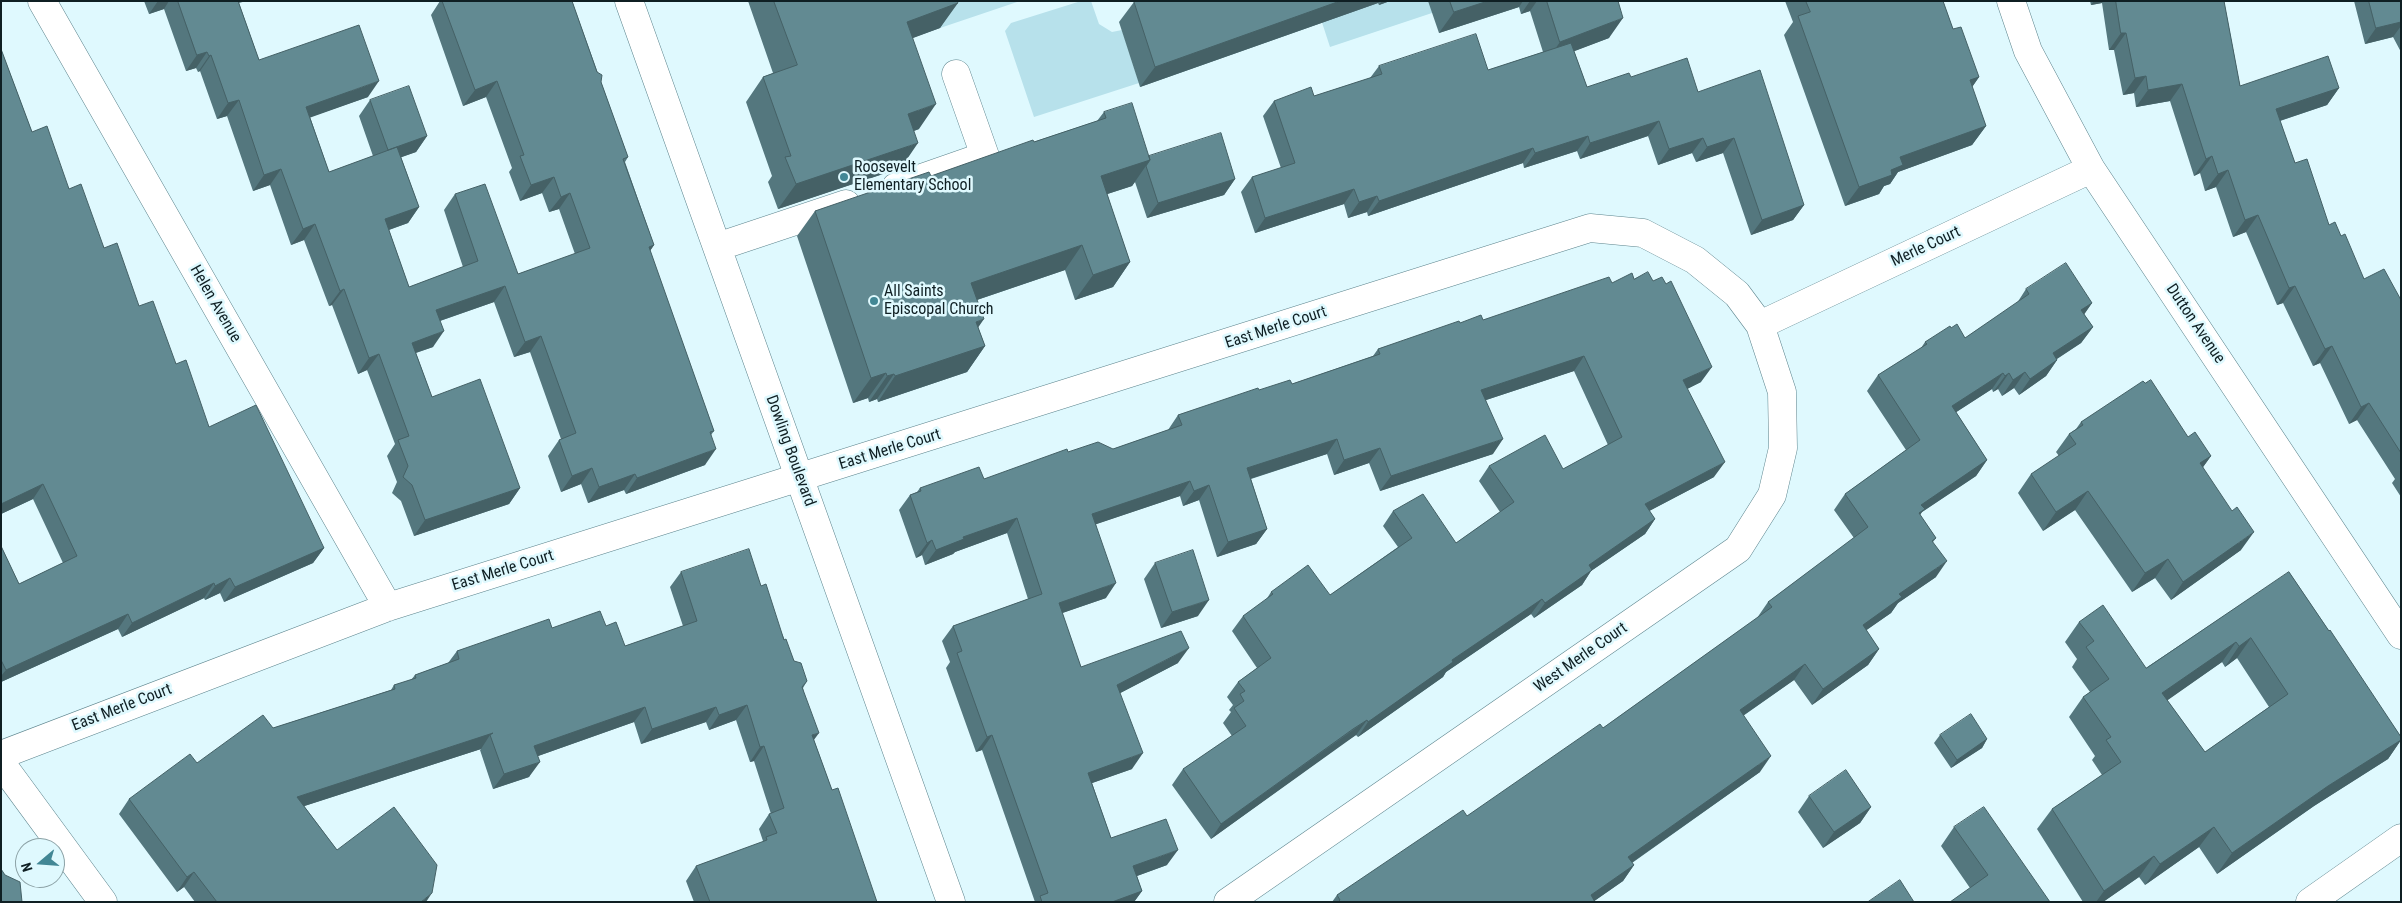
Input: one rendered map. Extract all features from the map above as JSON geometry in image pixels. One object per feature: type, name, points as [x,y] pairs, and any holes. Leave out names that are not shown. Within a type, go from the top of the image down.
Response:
[{"type":"street","name":"Helen Avenue","points":[[42,1],[388,608]]},
{"type":"street","name":"Dowling Boulevard","points":[[629,1],[951,902]]},
{"type":"street","name":"Dutton Avenue","points":[[2011,1],[2028,51],[2091,169],[2401,635]]},
{"type":"street","points":[[717,247],[985,156],[956,74]]},
{"type":"street","name":"Merle Court","points":[[1760,326],[2091,169]]},
{"type":"street","name":"East Merle Court","points":[[1,755],[388,608],[1590,228],[1643,233],[1695,260],[1737,294],[1760,326]]},
{"type":"street","name":"West Merle Court","points":[[1228,902],[1738,549],[1772,495],[1783,448],[1782,392],[1760,326]]},
{"type":"street","points":[[1,763],[103,902]]},
{"type":"street","points":[[2310,902],[2401,838]]},
{"type":"shaded area","points":[[931,1],[1020,1],[940,28]]},
{"type":"shaded area","points":[[1081,1],[1091,1],[1099,24],[1112,32],[1122,30],[1139,83],[1034,117],[1005,31],[1011,23]]},
{"type":"shaded area","points":[[1315,1],[1468,1],[1330,47]]},
{"type":"building","points":[[178,1],[238,1],[259,60],[359,25],[379,81],[306,107],[329,172],[397,147],[419,207],[385,219],[409,287],[478,261],[455,194],[485,184],[518,274],[590,248],[570,193],[561,197],[554,177],[531,185],[520,156],[524,155],[497,81],[475,90],[442,1],[572,1],[597,72],[602,75],[601,82],[628,157],[623,159],[654,245],[649,247],[714,431],[710,432],[716,449],[637,478],[635,474],[599,487],[592,468],[572,476],[559,440],[576,433],[541,336],[525,342],[505,286],[436,310],[444,331],[412,343],[432,397],[480,379],[520,488],[425,520],[412,485],[403,477],[408,466],[398,440],[409,436],[379,354],[369,358],[344,289],[340,291],[315,224],[303,229],[281,169],[264,175],[239,100],[228,103],[211,55],[209,56],[207,52],[197,55]]},
{"type":"building","points":[[774,1],[957,1],[958,3],[907,22],[936,104],[908,114],[918,143],[796,184],[785,157],[791,156],[763,77],[797,65]]},
{"type":"building","points":[[1135,1],[1340,1],[1155,67]]},
{"type":"building","points":[[1450,1],[1488,1],[1454,12]]},
{"type":"building","points":[[1547,1],[1618,1],[1623,18],[1560,42]]},
{"type":"building","points":[[1806,1],[1943,1],[1953,29],[1961,27],[1979,77],[1970,80],[1986,126],[1900,157],[1903,165],[1891,170],[1892,175],[1859,187],[1798,16],[1810,12]]},
{"type":"building","points":[[2116,1],[2224,1],[2240,86],[2328,56],[2339,88],[2276,109],[2295,163],[2307,159],[2329,225],[2335,222],[2341,236],[2345,234],[2364,279],[2384,269],[2401,300],[2401,453],[2369,403],[2361,407],[2332,346],[2325,349],[2295,286],[2289,288],[2258,215],[2245,220],[2228,170],[2218,174],[2212,156],[2206,159],[2182,84],[2148,90],[2146,76],[2135,78],[2126,33],[2121,33]]},
{"type":"building","points":[[2369,1],[2401,1],[2401,22],[2376,28]]},
{"type":"building","points":[[1476,34],[1488,70],[1571,43],[1587,87],[1629,73],[1631,77],[1687,58],[1698,92],[1760,70],[1804,205],[1762,220],[1734,138],[1707,147],[1703,138],[1669,149],[1659,121],[1590,143],[1588,136],[1535,153],[1533,148],[1379,201],[1377,196],[1359,202],[1354,189],[1265,218],[1252,177],[1295,163],[1274,101],[1311,87],[1314,96],[1382,74],[1379,66]]},
{"type":"building","points":[[1,49],[32,132],[47,126],[69,189],[81,184],[104,248],[117,243],[139,306],[153,301],[176,364],[186,360],[209,427],[256,405],[324,548],[235,587],[230,578],[215,586],[214,583],[132,623],[128,614],[6,670],[1,660],[1,546],[19,584],[77,556],[43,484],[1,504]]},
{"type":"building","points":[[409,86],[427,136],[388,150],[370,100]]},
{"type":"building","points":[[1132,103],[1150,160],[1101,176],[1130,262],[1093,275],[1082,245],[971,283],[984,319],[976,322],[985,346],[895,376],[894,374],[887,376],[886,373],[871,378],[815,211],[929,172],[931,176],[1033,140],[1034,142],[1106,118],[1104,112]]},
{"type":"building","points":[[1221,133],[1235,179],[1158,203],[1146,166],[1150,160],[1149,156]]},
{"type":"building","points":[[2066,263],[2092,303],[2081,310],[2093,327],[2053,353],[2057,360],[2030,379],[2025,372],[2013,380],[2009,373],[2005,376],[2003,373],[1952,406],[1987,460],[1921,505],[1925,509],[1919,513],[1936,538],[1932,541],[1947,561],[1899,594],[1902,597],[1863,625],[1879,649],[1823,689],[1805,664],[1740,710],[1771,756],[1628,857],[1634,865],[1591,895],[1595,902],[1338,902],[1340,900],[1337,895],[1463,810],[1467,816],[1600,724],[1603,728],[1772,607],[1768,602],[1868,527],[1845,494],[1920,440],[1878,375],[1927,344],[1925,342],[1950,326],[1951,328],[1957,324],[1965,338],[2029,294],[2026,289]]},
{"type":"building","points":[[1648,272],[1653,281],[1662,277],[1666,284],[1671,281],[1712,367],[1683,380],[1725,462],[1645,504],[1655,519],[1589,565],[1592,570],[1545,603],[1542,599],[1452,660],[1453,662],[1368,722],[1367,720],[1353,729],[1221,824],[1183,769],[1246,726],[1234,708],[1244,701],[1240,694],[1245,691],[1238,682],[1271,658],[1243,616],[1273,594],[1271,592],[1308,565],[1330,595],[1412,538],[1393,511],[1423,494],[1456,543],[1514,502],[1489,466],[1545,435],[1563,469],[1622,437],[1584,356],[1481,390],[1503,439],[1391,476],[1380,448],[1344,460],[1337,439],[1247,468],[1267,529],[1228,542],[1209,485],[1194,491],[1190,481],[1092,514],[1116,583],[1059,603],[1081,667],[1181,631],[1189,648],[1117,685],[1143,753],[1088,773],[1111,838],[1166,819],[1178,850],[1133,866],[1142,891],[1112,902],[1042,902],[1040,896],[1048,893],[992,735],[987,737],[957,653],[962,651],[953,626],[1042,594],[1017,518],[963,537],[964,539],[936,550],[932,540],[927,543],[910,495],[921,491],[920,488],[979,467],[984,479],[1067,449],[1068,452],[1098,442],[1113,449],[1182,425],[1178,415],[1258,388],[1259,390],[1290,380],[1292,384],[1380,354],[1378,349],[1459,321],[1460,323],[1481,315],[1483,320],[1609,277],[1612,283],[1632,273],[1634,279]]},
{"type":"building","points":[[2151,380],[2188,437],[2195,432],[2211,456],[2200,463],[2232,511],[2237,507],[2254,532],[2183,582],[2168,559],[2145,573],[2088,491],[2056,512],[2031,474],[2076,444],[2069,434],[2083,425],[2081,422],[2143,381],[2145,383]]},
{"type":"building","points":[[749,549],[761,586],[766,584],[784,640],[786,639],[794,661],[801,663],[807,681],[802,687],[819,733],[812,735],[832,790],[838,788],[877,902],[710,902],[696,866],[767,840],[766,837],[777,833],[769,814],[784,808],[764,746],[760,747],[747,705],[719,715],[716,707],[652,729],[645,707],[534,746],[540,762],[504,774],[490,735],[493,733],[297,797],[337,850],[394,807],[437,865],[432,893],[421,902],[217,902],[194,872],[187,877],[129,799],[190,754],[197,763],[263,715],[273,728],[395,689],[394,685],[416,678],[415,675],[459,659],[457,651],[549,619],[552,628],[600,611],[606,626],[616,622],[625,646],[697,621],[681,572]]},
{"type":"building","points":[[1193,550],[1209,600],[1172,612],[1155,563]]},
{"type":"building","points":[[2289,572],[2330,630],[2401,737],[2401,740],[2328,786],[2232,853],[2214,827],[2160,864],[2154,856],[2104,891],[2052,809],[2121,762],[2106,740],[2111,737],[2083,697],[2109,679],[2086,647],[2094,641],[2079,622],[2103,605],[2146,668]],"holes":[[[2251,638],[2288,694],[2205,752],[2162,693],[2236,642],[2239,646]]]},
{"type":"building","points":[[1971,714],[1987,739],[1957,760],[1940,735]]},
{"type":"building","points":[[1846,770],[1871,807],[1834,832],[1809,796]]},
{"type":"building","points":[[1984,807],[2050,902],[1950,902],[1988,875],[1954,827]]},
{"type":"building","points":[[1,869],[5,875],[15,880],[15,888],[21,888],[22,902],[1,902]]},
{"type":"building","points":[[1900,880],[1914,902],[1868,902]]},
{"type":"place","name":"Roosevelt Elementary School","points":[[844,177]]},
{"type":"place","name":"All Saints Episcopal Church","points":[[874,301]]}]
